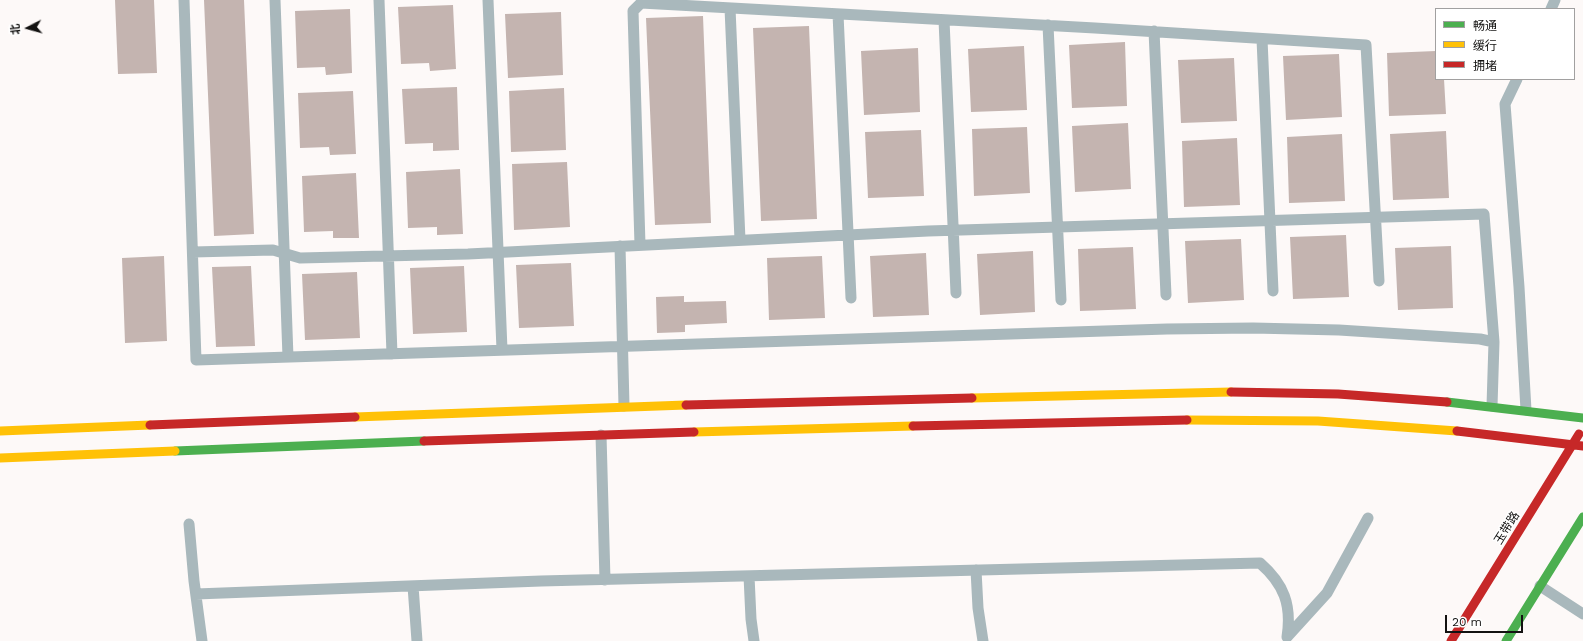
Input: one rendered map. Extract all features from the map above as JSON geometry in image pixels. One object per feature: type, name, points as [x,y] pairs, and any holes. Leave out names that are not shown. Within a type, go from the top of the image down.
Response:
[{"type":"street","points":[[0,430],[624,406],[1253,392],[1339,394],[1424,400],[1492,406],[1583,418]]},
{"type":"street","points":[[0,458],[601,435],[1253,419],[1422,427],[1512,436],[1583,446]]},
{"type":"street","name":"玉带路","points":[[1451,641],[1583,428]]},
{"type":"street","points":[[1506,641],[1583,517]]},
{"type":"lane","points":[[184,0],[196,360],[1159,329],[1253,328],[1339,330],[1494,342]]},
{"type":"lane","points":[[275,0],[288,357]]},
{"type":"lane","points":[[379,0],[392,354]]},
{"type":"lane","points":[[488,0],[502,350]]},
{"type":"lane","points":[[640,245],[633,11],[641,3],[1154,31],[1366,45],[1379,281]]},
{"type":"lane","points":[[730,8],[740,240]]},
{"type":"lane","points":[[838,14],[851,298]]},
{"type":"lane","points":[[944,20],[956,293]]},
{"type":"lane","points":[[1048,25],[1061,300]]},
{"type":"lane","points":[[1154,31],[1166,295]]},
{"type":"lane","points":[[1262,38],[1273,291]]},
{"type":"lane","points":[[1517,80],[1505,104],[1519,287],[1526,410]]},
{"type":"lane","points":[[192,252],[273,250],[300,258],[498,252],[953,230],[1484,214],[1494,342],[1492,406]]},
{"type":"lane","points":[[620,246],[624,406]]},
{"type":"lane","points":[[601,435],[605,580]]},
{"type":"lane","points":[[1286,639],[1327,593],[1368,518]]},
{"type":"lane","points":[[189,524],[202,641]]},
{"type":"lane","points":[[196,594],[605,580],[1260,562],[1270,571],[1283,592],[1288,607],[1289,622],[1286,639]]},
{"type":"lane","points":[[976,570],[978,608],[983,641]]},
{"type":"lane","points":[[749,576],[751,619],[754,641]]},
{"type":"lane","points":[[413,586],[417,641]]},
{"type":"lane","points":[[1540,586],[1583,614]]},
{"type":"building","points":[[115,0],[154,0],[157,73],[118,74]]},
{"type":"building","points":[[204,0],[244,0],[254,234],[214,236]]},
{"type":"building","points":[[453,5],[456,69],[430,71],[429,63],[401,64],[398,7]]},
{"type":"building","points":[[350,9],[352,73],[326,75],[325,67],[297,68],[295,11]]},
{"type":"building","points":[[561,12],[563,75],[508,78],[505,14]]},
{"type":"building","points":[[703,16],[711,223],[655,225],[646,18]]},
{"type":"building","points":[[809,26],[817,219],[761,221],[753,28]]},
{"type":"building","points":[[1125,42],[1127,106],[1072,108],[1069,45]]},
{"type":"building","points":[[1024,46],[1027,110],[971,112],[968,49]]},
{"type":"building","points":[[918,48],[920,112],[864,115],[861,51]]},
{"type":"building","points":[[1435,51],[1435,80],[1444,80],[1446,114],[1389,116],[1387,53]]},
{"type":"building","points":[[1339,54],[1342,117],[1286,120],[1283,56]]},
{"type":"building","points":[[1234,58],[1237,121],[1181,123],[1178,60]]},
{"type":"building","points":[[457,87],[459,150],[433,151],[433,143],[405,144],[402,89]]},
{"type":"building","points":[[564,88],[566,150],[511,152],[509,91]]},
{"type":"building","points":[[353,91],[356,154],[330,155],[329,147],[300,148],[298,93]]},
{"type":"building","points":[[1128,123],[1131,189],[1075,192],[1072,126]]},
{"type":"building","points":[[1027,127],[1030,193],[974,196],[972,129]]},
{"type":"building","points":[[921,130],[924,196],[868,198],[865,132]]},
{"type":"building","points":[[1446,131],[1449,198],[1393,200],[1390,134]]},
{"type":"building","points":[[1342,134],[1345,201],[1289,203],[1287,137]]},
{"type":"building","points":[[1237,138],[1240,205],[1184,207],[1182,141]]},
{"type":"building","points":[[567,162],[570,227],[514,230],[512,164]]},
{"type":"building","points":[[460,169],[463,234],[437,235],[437,227],[408,228],[406,172]]},
{"type":"building","points":[[356,173],[359,238],[333,238],[333,231],[304,232],[302,176]]},
{"type":"building","points":[[1346,235],[1349,297],[1293,299],[1290,237]]},
{"type":"building","points":[[1241,239],[1244,300],[1188,303],[1185,241]]},
{"type":"building","points":[[1451,246],[1453,308],[1398,310],[1395,248]]},
{"type":"building","points":[[1133,247],[1136,309],[1080,311],[1078,249]]},
{"type":"building","points":[[1033,251],[1035,312],[980,315],[977,254]]},
{"type":"building","points":[[926,253],[929,315],[873,317],[870,256]]},
{"type":"building","points":[[164,256],[167,341],[125,343],[122,258]]},
{"type":"building","points":[[822,256],[825,318],[769,320],[767,258]]},
{"type":"building","points":[[571,263],[574,326],[519,328],[516,265]]},
{"type":"building","points":[[251,266],[255,346],[216,347],[212,267]]},
{"type":"building","points":[[464,266],[467,332],[413,334],[410,268]]},
{"type":"building","points":[[357,272],[360,338],[305,340],[302,274]]},
{"type":"building","points":[[684,296],[684,302],[726,301],[727,323],[685,325],[685,332],[657,333],[656,297]]},
{"type":"traffic: fast","points":[[1447,402],[1583,418]]},
{"type":"traffic: fast","points":[[175,451],[424,441]]},
{"type":"traffic: fast","points":[[1506,641],[1583,517]]},
{"type":"traffic: slow","points":[[972,398],[1231,392]]},
{"type":"traffic: slow","points":[[355,417],[686,405]]},
{"type":"traffic: slow","points":[[1187,420],[1318,421],[1457,431]]},
{"type":"traffic: slow","points":[[0,431],[150,425]]},
{"type":"traffic: slow","points":[[694,432],[913,426]]},
{"type":"traffic: slow","points":[[0,458],[175,451]]},
{"type":"traffic: jam","points":[[1231,392],[1338,394],[1447,402]]},
{"type":"traffic: jam","points":[[686,405],[972,398]]},
{"type":"traffic: jam","points":[[150,425],[355,417]]},
{"type":"traffic: jam","points":[[913,426],[1187,420]]},
{"type":"traffic: jam","points":[[1457,431],[1583,446]]},
{"type":"traffic: jam","points":[[424,441],[694,432]]},
{"type":"traffic: jam","points":[[1451,641],[1579,434]]}]
